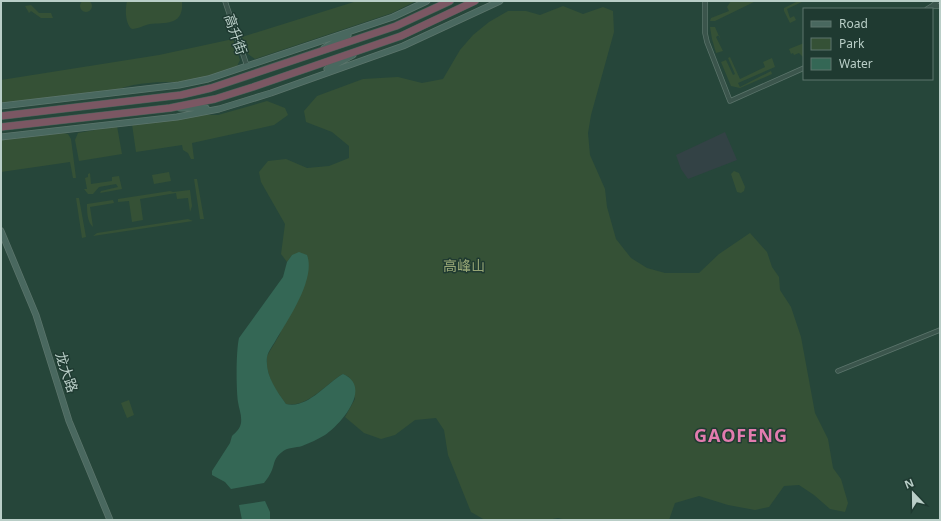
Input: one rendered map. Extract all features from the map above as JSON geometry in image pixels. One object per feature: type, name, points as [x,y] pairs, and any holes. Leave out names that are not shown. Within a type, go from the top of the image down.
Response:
[{"type":"highway","points":[[1,116],[181,95],[249,77],[396,26],[450,1]]},
{"type":"highway","points":[[1,127],[170,108],[215,99],[401,36],[476,1]]},
{"type":"street","name":"高升街","points":[[225,1],[247,66]]},
{"type":"street","points":[[1,106],[179,85],[247,66],[362,28],[393,17],[427,1]]},
{"type":"street","points":[[1,137],[177,117],[219,108],[271,93],[403,46],[500,1]]},
{"type":"street","points":[[705,1],[705,33],[707,42],[730,101],[803,68]]},
{"type":"street","points":[[929,8],[938,1]]},
{"type":"street","points":[[932,6],[940,6]]},
{"type":"street","points":[[308,56],[362,28]]},
{"type":"street","points":[[313,77],[371,46]]},
{"type":"street","points":[[170,108],[219,108]]},
{"type":"street","name":"龙大路","points":[[1,231],[36,315],[69,420],[110,520]]},
{"type":"street","points":[[838,371],[940,330]]},
{"type":"shaded area","points":[[725,132],[737,160],[688,179],[681,169],[676,155]]},
{"type":"green space","points":[[84,0],[88,0],[92,6],[88,12],[84,12],[80,8],[80,4]]},
{"type":"green space","points":[[127,1],[182,1],[182,9],[177,19],[173,21],[150,24],[132,29],[127,20]]},
{"type":"green space","points":[[357,1],[416,1],[392,13],[255,59],[248,54],[242,37]]},
{"type":"green space","points":[[731,1],[756,1],[715,21],[710,21],[711,18],[729,11],[727,7]]},
{"type":"green space","points":[[798,1],[804,1],[787,9],[790,18],[794,16],[796,20],[790,23],[784,8]]},
{"type":"green space","points":[[31,5],[39,13],[51,13],[53,18],[41,18],[31,11],[29,13],[25,6]]},
{"type":"green space","name":"高峰山","points":[[563,6],[583,14],[603,7],[613,11],[614,32],[591,115],[588,133],[590,155],[605,189],[607,207],[616,239],[631,258],[647,268],[665,273],[699,273],[719,254],[750,233],[767,252],[772,267],[779,277],[780,290],[791,307],[801,337],[815,413],[828,439],[833,468],[841,479],[848,503],[845,512],[830,509],[814,495],[799,485],[784,486],[769,507],[755,510],[728,505],[699,496],[675,503],[669,520],[567,520],[558,518],[547,520],[485,520],[471,512],[448,455],[444,430],[436,418],[415,420],[395,435],[381,439],[364,433],[345,417],[355,399],[349,377],[343,374],[309,399],[294,404],[286,404],[272,385],[267,368],[267,356],[280,334],[292,255],[287,262],[281,254],[285,224],[261,182],[259,172],[268,161],[286,159],[307,168],[329,166],[349,158],[349,146],[332,132],[306,122],[304,111],[317,96],[363,79],[398,77],[422,83],[443,79],[460,50],[473,35],[489,22],[508,11],[526,11],[540,15]]},
{"type":"green space","points":[[710,27],[715,27],[719,35],[716,37],[723,51],[716,53]]},
{"type":"green space","points":[[233,39],[240,60],[237,66],[201,78],[180,82],[156,82],[119,89],[1,103],[1,80],[159,55]]},
{"type":"green space","points":[[803,43],[803,57],[799,53],[794,55],[793,53],[791,54],[789,49]]},
{"type":"green space","points":[[730,57],[740,79],[765,67],[763,62],[772,58],[775,67],[738,83],[740,87],[771,71],[772,74],[740,88],[731,86],[721,62],[726,60],[733,75],[735,74],[728,58]]},
{"type":"green space","points":[[267,101],[285,108],[288,115],[274,125],[192,143],[194,159],[191,159],[188,153],[183,150],[182,145],[136,152],[132,124],[203,115],[218,115]]},
{"type":"green space","points":[[117,126],[122,154],[79,161],[75,140],[78,133]]},
{"type":"green space","points":[[63,133],[68,134],[71,139],[76,178],[73,178],[70,162],[1,172],[1,140]]},
{"type":"green space","points":[[734,171],[739,173],[745,187],[744,191],[741,193],[737,192],[731,174]]},
{"type":"green space","points":[[169,172],[171,181],[154,184],[152,175]]},
{"type":"green space","points":[[90,173],[91,184],[112,181],[112,177],[119,176],[122,189],[100,193],[101,191],[118,187],[116,184],[99,187],[93,194],[88,194],[84,189],[87,189],[85,178],[88,177],[88,174]]},
{"type":"green space","points":[[194,179],[197,179],[204,219],[200,219]]},
{"type":"green space","points":[[190,190],[192,206],[190,212],[188,198],[177,199],[176,193],[140,199],[143,220],[132,222],[129,201],[118,202],[118,199],[170,191]]},
{"type":"green space","points":[[76,198],[79,198],[86,237],[82,238]]},
{"type":"green space","points":[[113,200],[114,203],[90,207],[93,227],[88,219],[87,204]]},
{"type":"green space","points":[[188,219],[193,221],[93,236],[97,233]]},
{"type":"green space","points":[[129,400],[134,415],[127,418],[121,403]]},
{"type":"water","points":[[299,252],[307,255],[309,264],[308,275],[300,298],[267,357],[269,376],[286,404],[294,405],[302,403],[316,395],[343,374],[351,380],[355,387],[355,396],[346,414],[332,430],[314,441],[302,446],[286,449],[279,454],[264,483],[231,489],[225,482],[212,475],[212,471],[230,443],[232,436],[239,429],[241,423],[237,396],[237,352],[239,338],[283,277],[287,262],[292,255]]},
{"type":"water","points":[[265,501],[270,512],[270,520],[242,520],[239,505]]},
{"type":"district","name":"GAOFENG","points":[[741,435]]}]
